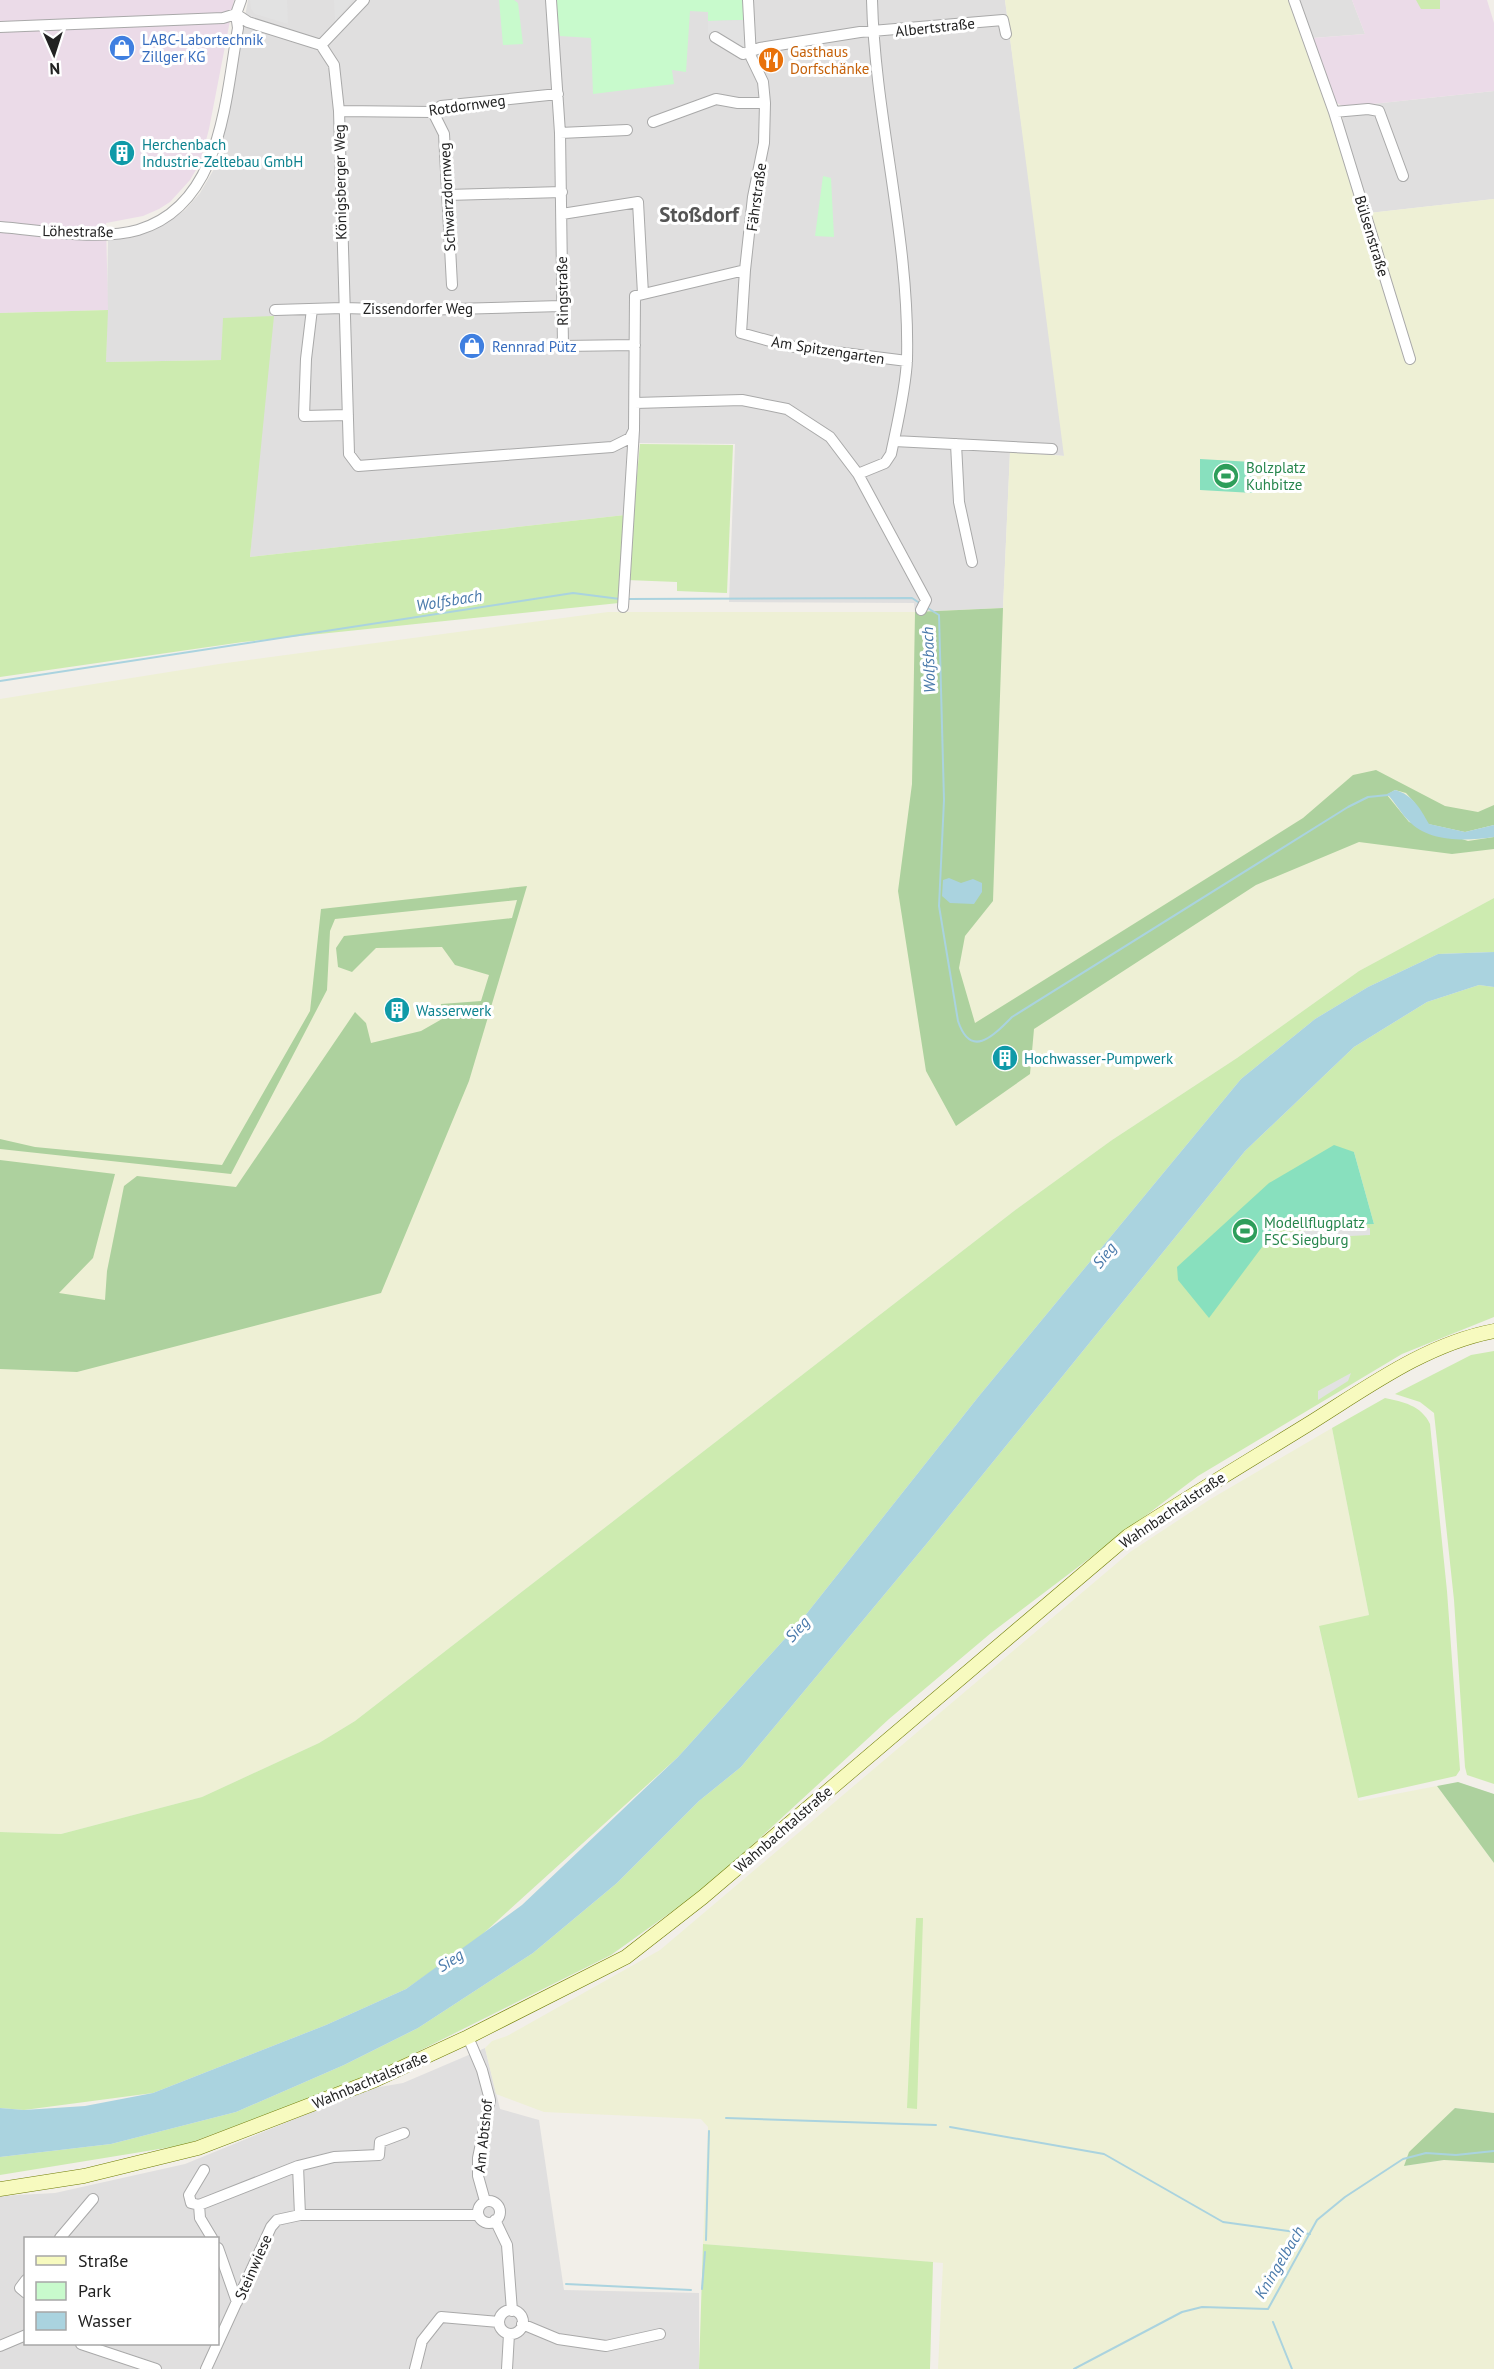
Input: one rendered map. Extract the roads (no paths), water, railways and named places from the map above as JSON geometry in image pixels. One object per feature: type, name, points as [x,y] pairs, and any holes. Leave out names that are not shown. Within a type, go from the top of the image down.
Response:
[{"type":"main road","name":"Wahnbachtalstraße","points":[[0,2189],[84,2176],[198,2148],[375,2080],[468,2037],[626,1957],[703,1898],[1128,1536],[1405,1365],[1445,1346],[1494,1331]]},
{"type":"street","name":"Löhestraße","points":[[0,228],[98,234],[136,231],[163,220],[186,200],[203,176],[216,148],[238,28],[236,14],[241,0]]},
{"type":"street","points":[[0,27],[223,18],[236,14],[248,22],[321,45],[364,0]]},
{"type":"street","name":"Ringstraße","points":[[551,0],[560,133],[563,346],[635,345]]},
{"type":"street","name":"Fährstraße","points":[[745,270],[753,197],[764,143],[765,103],[763,82],[751,52],[748,0]]},
{"type":"street","points":[[858,474],[885,463],[894,441],[907,361],[901,256],[873,33],[872,0]]},
{"type":"street","name":"Bülsenstraße","points":[[1294,0],[1334,112],[1410,359]]},
{"type":"street","name":"Albertstraße","points":[[715,38],[738,52],[751,52],[860,32],[873,33],[1003,20],[1006,34]]},
{"type":"street","name":"Königsberger Weg","points":[[321,45],[334,65],[339,111],[349,454],[358,466],[612,447],[630,438],[634,430]]},
{"type":"street","name":"Rotdornweg","points":[[339,111],[433,112],[441,106],[558,94]]},
{"type":"street","points":[[653,122],[716,99],[738,103],[765,103]]},
{"type":"street","points":[[1334,112],[1368,109],[1378,111],[1403,176]]},
{"type":"street","name":"Schwarzdornweg","points":[[433,112],[444,134],[452,285]]},
{"type":"street","points":[[560,133],[627,130]]},
{"type":"street","points":[[447,195],[562,192]]},
{"type":"street","points":[[562,214],[638,202],[643,294]]},
{"type":"street","points":[[623,607],[635,403],[634,296],[745,270]]},
{"type":"street","name":"Am Spitzengarten","points":[[745,270],[741,333],[788,346],[907,361]]},
{"type":"street","name":"Zissendorfer Weg","points":[[275,310],[343,308],[417,310],[561,306]]},
{"type":"street","points":[[312,309],[306,359],[304,416],[348,415]]},
{"type":"street","points":[[635,403],[742,400],[787,409],[830,437],[858,474],[926,600],[921,610]]},
{"type":"street","points":[[894,441],[1052,449]]},
{"type":"street","points":[[956,444],[959,502],[972,562]]},
{"type":"street","name":"Am Abtshof","points":[[468,2037],[482,2070],[490,2100],[478,2158],[478,2176],[485,2201]]},
{"type":"street","points":[[204,2170],[189,2195],[191,2203],[199,2205],[298,2166],[334,2157],[379,2155],[380,2142],[404,2133]]},
{"type":"street","points":[[298,2166],[300,2215]]},
{"type":"street","points":[[61,2237],[93,2199]]},
{"type":"street","points":[[495,2220],[487,2222],[478,2215],[479,2206],[485,2201],[494,2202],[499,2208],[495,2220],[507,2245],[512,2311]]},
{"type":"street","points":[[199,2205],[200,2218],[211,2237]]},
{"type":"street","name":"Steinwiese","points":[[219,2341],[271,2227],[277,2220],[300,2215],[478,2215]]},
{"type":"street","points":[[219,2251],[237,2302]]},
{"type":"street","points":[[512,2311],[521,2316],[522,2324],[517,2333],[509,2334],[501,2330],[499,2322],[504,2313],[512,2311]]},
{"type":"street","points":[[416,2369],[422,2341],[441,2312],[499,2322]]},
{"type":"street","points":[[522,2324],[558,2339],[606,2346],[660,2334]]},
{"type":"street","points":[[507,2369],[509,2334]]},
{"type":"street","points":[[0,2346],[24,2336]]},
{"type":"street","name":"Steinwiese","points":[[206,2369],[217,2345]]},
{"type":"street","points":[[108,2347],[156,2369]]},
{"type":"water","points":[[1395,790],[1411,799],[1429,824],[1465,832],[1494,825],[1494,837],[1448,839],[1426,833],[1408,820],[1387,794]]},
{"type":"water","points":[[949,878],[961,883],[973,879],[982,883],[982,892],[974,904],[950,903],[942,896],[943,880]]},
{"type":"water","name":"Sieg","points":[[1494,952],[1494,987],[1479,985],[1427,1002],[1354,1047],[1245,1151],[928,1542],[741,1767],[699,1801],[617,1883],[533,1953],[418,2028],[344,2065],[236,2112],[111,2144],[0,2157],[0,2108],[24,2110],[85,2106],[153,2093],[326,2025],[406,1989],[522,1905],[678,1757],[800,1622],[979,1396],[1241,1079],[1315,1019],[1368,987],[1438,954]]},
{"type":"waterway","name":"Wolfsbach","points":[[0,681],[573,593],[620,599]]},
{"type":"waterway","name":"Wolfsbach","points":[[628,599],[912,598],[921,604]]},
{"type":"waterway","name":"Wolfsbach","points":[[926,607],[939,615],[944,800],[939,906],[958,1021],[963,1033],[976,1042],[998,1031],[1012,1017],[1348,807],[1368,797],[1388,795]]},
{"type":"waterway","points":[[726,2118],[936,2125]]},
{"type":"waterway","points":[[950,2127],[1104,2154],[1223,2222],[1310,2234]]},
{"type":"waterway","points":[[706,2240],[709,2131]]},
{"type":"waterway","name":"Kningelbach","points":[[1074,2369],[1182,2312],[1202,2307],[1268,2309],[1317,2220],[1345,2197],[1403,2159],[1426,2153],[1456,2155],[1494,2151]]},
{"type":"waterway","points":[[702,2289],[705,2252]]},
{"type":"waterway","points":[[566,2284],[691,2290]]},
{"type":"waterway","points":[[1273,2322],[1292,2369]]},
{"type":"place","name":"LABC-Labortechnik Zillger KG","points":[[122,48]]},
{"type":"place","name":"Gasthaus Dorfschänke","points":[[771,60]]},
{"type":"place","name":"Herchenbach Industrie-Zeltebau GmbH","points":[[122,153]]},
{"type":"place","name":"Rennrad Pütz","points":[[472,346]]},
{"type":"place","name":"Bolzplatz Kuhbitze","points":[[1226,476]]},
{"type":"place","name":"Wasserwerk","points":[[397,1010]]},
{"type":"place","name":"Hochwasser-Pumpwerk","points":[[1005,1058]]},
{"type":"place","name":"Modellflugplatz FSC Siegburg","points":[[1245,1231]]},
{"type":"district","name":"Stoßdorf","points":[[699,214]]}]
